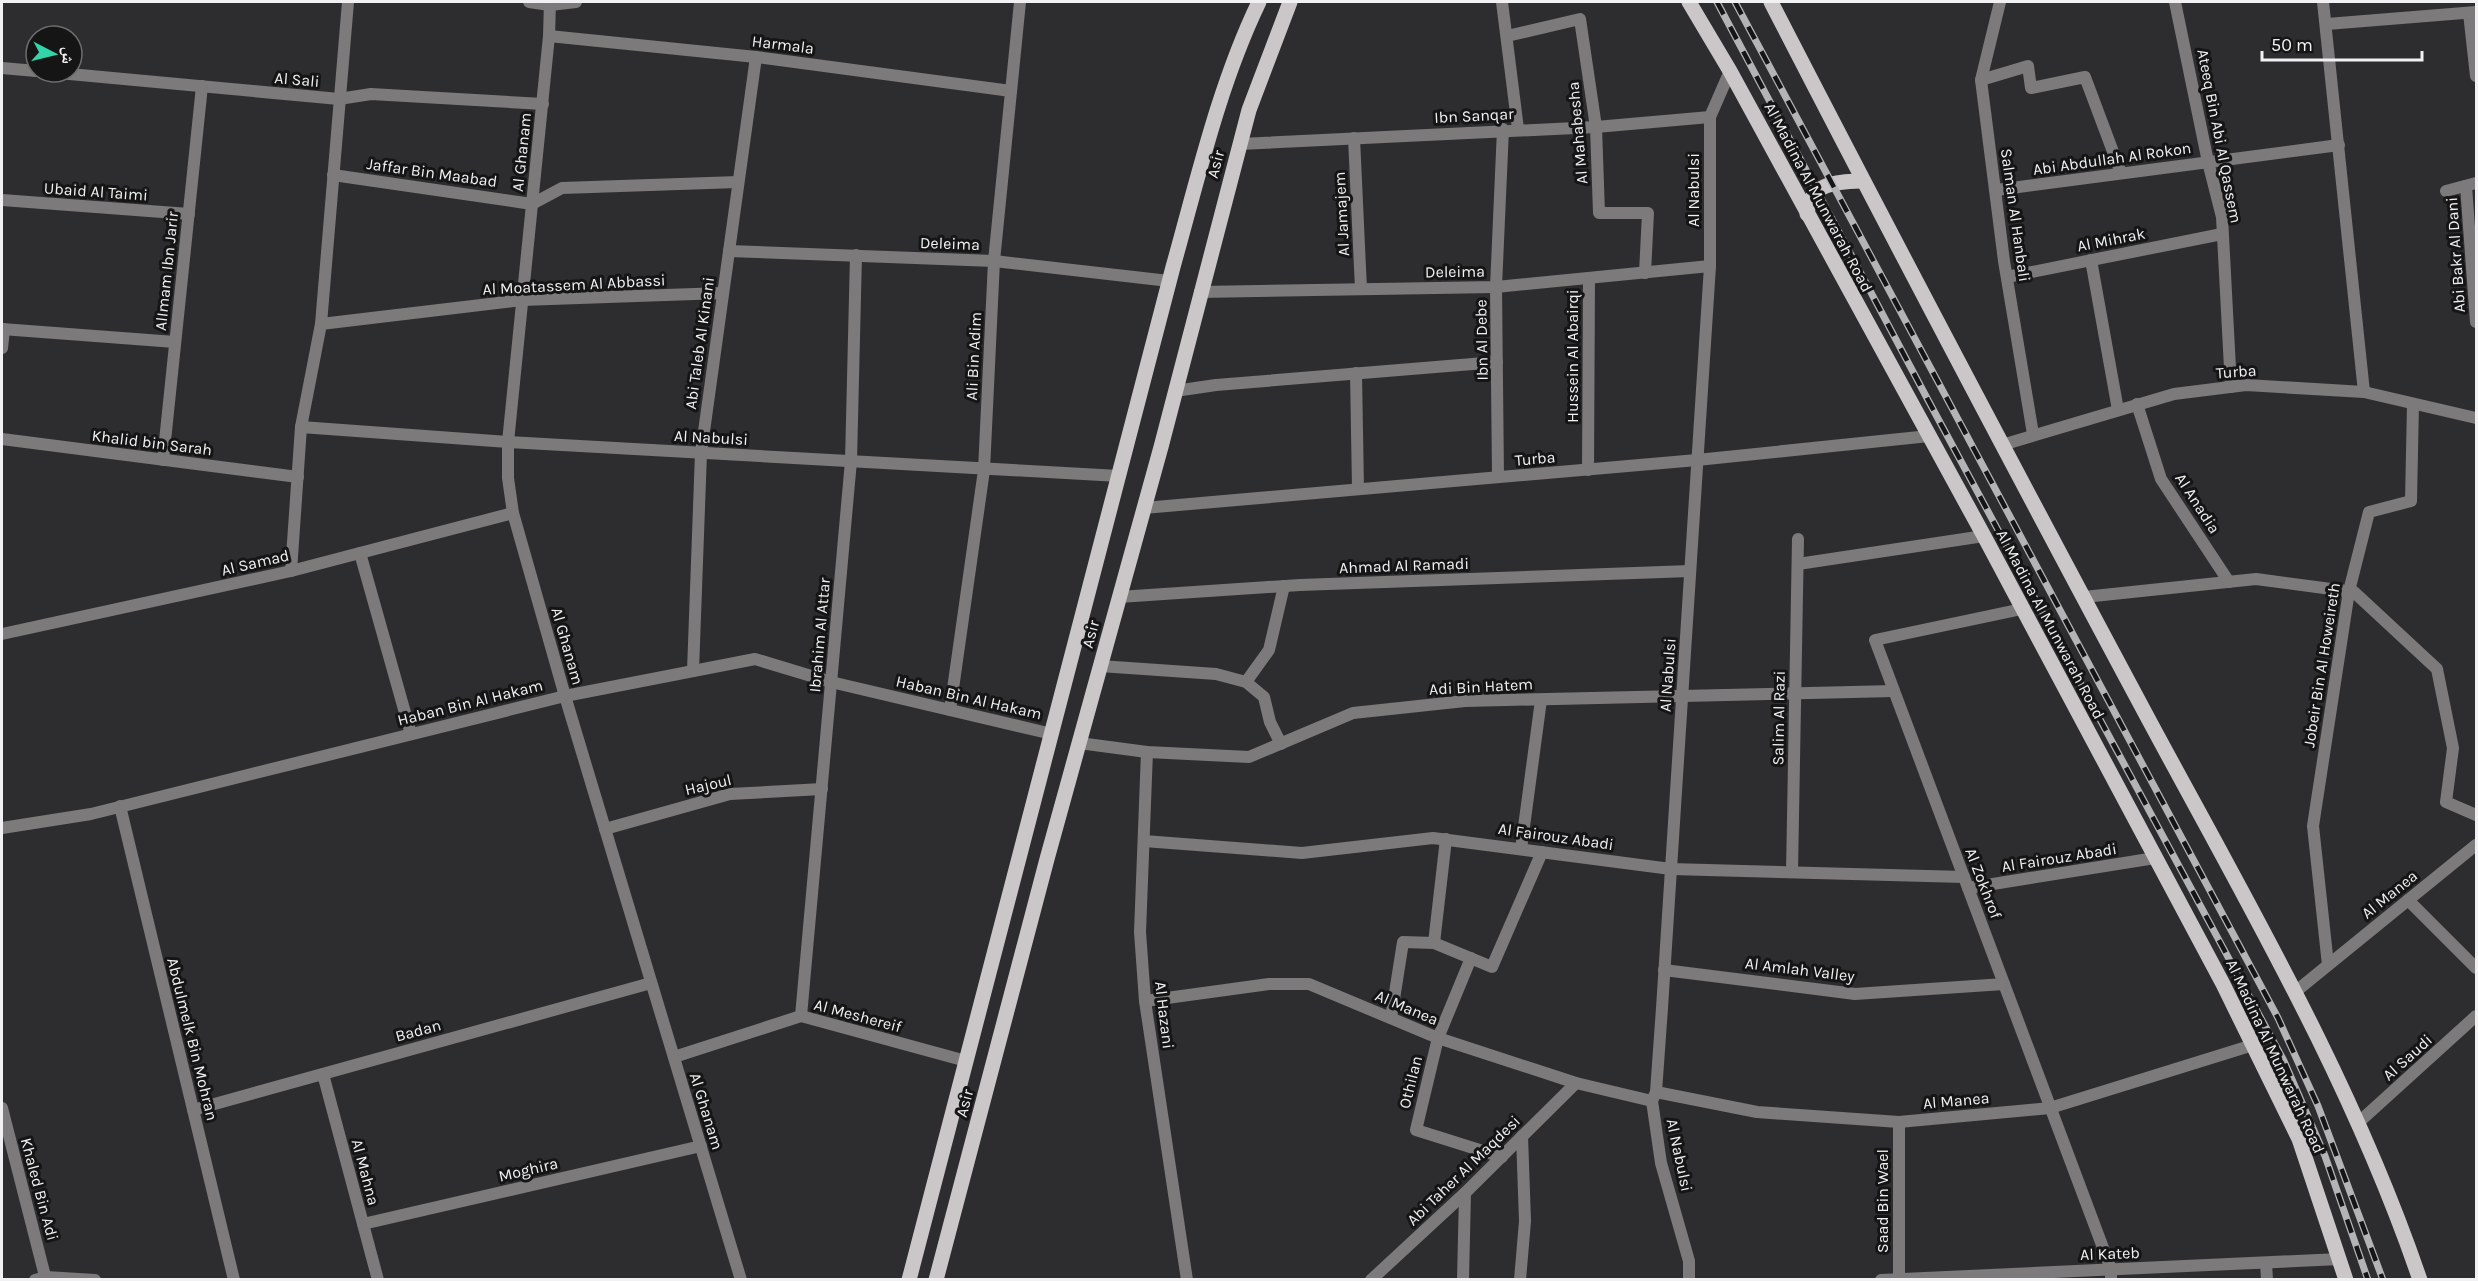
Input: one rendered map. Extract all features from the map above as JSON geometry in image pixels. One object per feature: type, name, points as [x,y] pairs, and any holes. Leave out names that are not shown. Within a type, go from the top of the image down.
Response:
[{"type":"main road","name":"Asir","points":[[909,1280],[1170,281],[1218,106],[1248,24],[1259,2]]},
{"type":"main road","name":"Asir","points":[[936,1280],[1249,110],[1278,28],[1290,2]]},
{"type":"main road","name":"Al Madina Al Munwarah Road","points":[[1689,2],[1730,71],[1984,536],[2253,1045],[2299,1139],[2346,1280]]},
{"type":"main road","points":[[1771,2],[2002,445],[2295,992],[2359,1122],[2398,1216],[2420,1280]]},
{"type":"main road","points":[[1807,214],[1810,198],[1820,189],[1833,184],[1863,181]]},
{"type":"street","points":[[291,571],[301,427],[321,324],[348,2]]},
{"type":"street","points":[[529,2],[576,2]]},
{"type":"street","name":"Ali Bin Adim","points":[[950,710],[984,470],[994,261],[1020,2]]},
{"type":"street","points":[[1502,2],[1518,129]]},
{"type":"street","name":"Salman Al Hanbali","points":[[2000,2],[1981,80],[2007,277],[2033,434]]},
{"type":"street","name":"Ateeq Bin Abi Al Qassem","points":[[2175,2],[2208,162],[2222,217],[2231,387]]},
{"type":"street","points":[[2323,2],[2364,392]]},
{"type":"street","name":"Al Ghanam","points":[[550,3],[543,104],[508,442],[508,478],[513,513],[565,696],[741,1280]]},
{"type":"street","points":[[2327,24],[2473,12],[2476,76]]},
{"type":"street","name":"Al Mahabesha","points":[[1507,36],[1580,19],[1596,126],[1599,213],[1648,213],[1645,273]]},
{"type":"street","name":"Harmala","points":[[549,36],[756,57],[1011,91]]},
{"type":"street","name":"Abi Taleb Al Kinani","points":[[693,671],[700,453],[756,57]]},
{"type":"street","points":[[1981,80],[2028,66],[2031,88],[2085,77],[2121,173]]},
{"type":"street","points":[[2,68],[24,70]]},
{"type":"street","name":"Al Nabulsi","points":[[1689,1280],[1689,1261],[1661,1163],[1654,1096],[1710,266],[1710,117],[1730,71]]},
{"type":"street","name":"Al Sali","points":[[84,75],[339,99],[371,94],[543,104]]},
{"type":"street","name":"AlImam Ibn Jarir","points":[[163,460],[202,86]]},
{"type":"street","name":"Ibn Sanqar","points":[[1240,144],[1596,126],[1710,117]]},
{"type":"street","name":"Ibn Al Debe","points":[[1498,477],[1496,287],[1503,129]]},
{"type":"street","name":"Al Jamajem","points":[[1354,138],[1361,289]]},
{"type":"street","name":"Abi Abdullah Al Rokon","points":[[1996,190],[2339,145]]},
{"type":"street","name":"Jaffar Bin Maabad","points":[[333,175],[532,204]]},
{"type":"street","points":[[532,204],[562,188],[738,182]]},
{"type":"street","points":[[2445,191],[2471,184]]},
{"type":"street","name":"Abi Bakr Al Dani","points":[[2471,184],[2476,322]]},
{"type":"street","name":"Ubaid Al Taimi","points":[[2,200],[189,214]]},
{"type":"street","name":"Al Mihrak","points":[[2007,277],[2222,234]]},
{"type":"street","name":"Deleima","points":[[729,250],[994,261],[1170,281]]},
{"type":"street","name":"Ibrahim Al Attar","points":[[801,1016],[851,461],[856,255]]},
{"type":"street","points":[[2091,260],[2118,410]]},
{"type":"street","name":"Deleima","points":[[1200,292],[1496,287],[1710,266]]},
{"type":"street","name":"Hussein Al Abairqi","points":[[1588,278],[1588,470]]},
{"type":"street","name":"Al Moatassem Al Abbassi","points":[[321,324],[522,300],[723,293]]},
{"type":"street","points":[[2,348],[3,329],[175,342]]},
{"type":"street","points":[[1175,391],[1216,385],[1497,362]]},
{"type":"street","points":[[1356,373],[1358,489]]},
{"type":"street","name":"Turba","points":[[2002,445],[2174,394],[2246,385],[2364,392],[2476,418]]},
{"type":"street","name":"Al Anadia","points":[[2137,404],[2161,479],[2229,582]]},
{"type":"street","name":"Jobeir Bin Al Howeireth","points":[[2328,965],[2313,826],[2352,591],[2369,512],[2411,501],[2413,404]]},
{"type":"street","points":[[2476,418],[2476,424]]},
{"type":"street","name":"Al Nabulsi","points":[[301,427],[508,442],[1119,476]]},
{"type":"street","name":"Turba","points":[[1144,508],[1588,470],[1929,436]]},
{"type":"street","name":"Khalid bin Sarah","points":[[2,439],[298,477]]},
{"type":"street","name":"Al Samad","points":[[2,634],[291,571],[513,513]]},
{"type":"street","points":[[1798,564],[1984,536]]},
{"type":"street","name":"Salim Al Razi","points":[[1792,872],[1798,539]]},
{"type":"street","points":[[360,553],[411,734]]},
{"type":"street","name":"Ahmad Al Ramadi","points":[[1119,597],[1284,586],[1690,571]]},
{"type":"street","points":[[2084,597],[2256,579],[2352,591],[2437,669],[2453,748],[2446,802],[2476,814]]},
{"type":"street","points":[[1246,682],[1269,650],[1284,586]]},
{"type":"street","name":"Al Zokhrof","points":[[2022,609],[1875,640],[2111,1274]]},
{"type":"street","name":"Haban Bin Al Hakam","points":[[2,828],[91,814],[565,696],[755,659],[831,682],[1052,734]]},
{"type":"street","points":[[1100,666],[1216,674],[1246,682],[1264,697],[1270,722],[1281,744]]},
{"type":"street","name":"Adi Bin Hatem","points":[[1079,743],[1147,752],[1249,758],[1353,712],[1465,701],[1894,691]]},
{"type":"street","points":[[1521,849],[1541,700]]},
{"type":"street","name":"Al Hazani","points":[[1147,752],[1140,932],[1145,1001],[1187,1280]]},
{"type":"street","name":"Hajoul","points":[[605,829],[730,794],[822,789]]},
{"type":"street","name":"Abdulmelk Bin Mohran","points":[[120,806],[234,1280]]},
{"type":"street","name":"Al Fairouz Abadi","points":[[1144,841],[1302,853],[1433,838],[1671,869],[1792,872],[1966,882],[2155,858]]},
{"type":"street","points":[[1434,943],[1446,839]]},
{"type":"street","name":"Al Manea","points":[[2295,992],[2476,845]]},
{"type":"street","points":[[1391,1018],[1402,942],[1434,943],[1492,967],[1542,852]]},
{"type":"street","points":[[2408,900],[2476,968]]},
{"type":"street","name":"Othilan","points":[[1471,958],[1438,1038],[1416,1130],[1502,1157]]},
{"type":"street","name":"Al Amlah Valley","points":[[1664,970],[1855,994],[2004,984]]},
{"type":"street","name":"Badan","points":[[193,1110],[651,983]]},
{"type":"street","name":"Al Manea","points":[[1145,1001],[1269,984],[1309,984],[1438,1038],[1576,1083],[1757,1112],[1899,1122],[2050,1108],[2253,1045]]},
{"type":"street","name":"Al Meshereif","points":[[674,1057],[801,1016],[966,1061]]},
{"type":"street","name":"Al Saudi","points":[[2359,1122],[2476,1016]]},
{"type":"street","name":"Al Mahna","points":[[323,1074],[378,1280]]},
{"type":"street","name":"Abi Taher Al Maqdesi","points":[[1371,1280],[1465,1193],[1576,1083]]},
{"type":"street","name":"Khaled Bin Adi","points":[[2,1108],[42,1279]]},
{"type":"street","name":"Saad Bin Wael","points":[[1899,1122],[1899,1279]]},
{"type":"street","points":[[1520,1280],[1525,1221],[1522,1137]]},
{"type":"street","name":"Moghira","points":[[363,1224],[701,1146]]},
{"type":"street","points":[[1463,1280],[1465,1193]]},
{"type":"street","name":"Al Kateb","points":[[1881,1280],[2111,1274],[2340,1259]]},
{"type":"street","points":[[2266,1263],[2267,1280]]},
{"type":"street","points":[[42,1279],[95,1280]]},
{"type":"railway","points":[[1717,2],[1928,400],[2284,1061],[2325,1156],[2368,1280]]},
{"type":"railway","points":[[1735,2],[2278,1018],[2318,1106],[2383,1280]]}]
